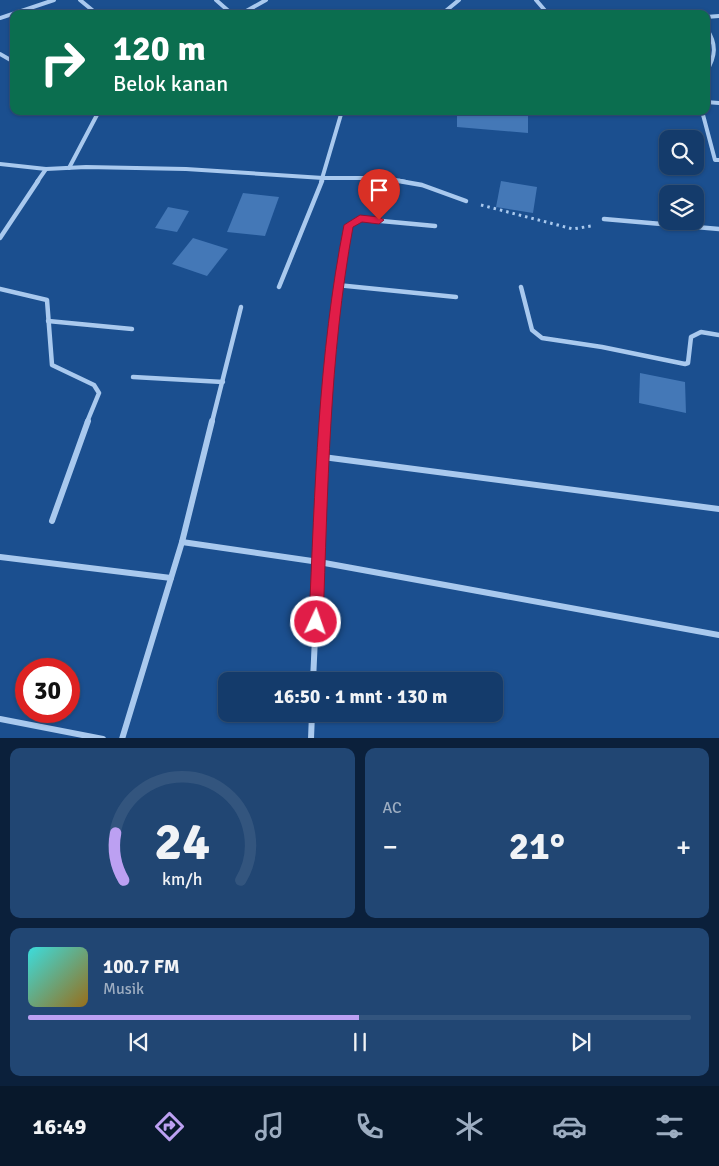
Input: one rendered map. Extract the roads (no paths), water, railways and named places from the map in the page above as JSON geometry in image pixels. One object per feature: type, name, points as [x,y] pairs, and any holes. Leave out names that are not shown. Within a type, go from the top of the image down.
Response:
[{"type":"street","points":[[24,10],[54,0]]},
{"type":"street","points":[[80,0],[92,10]]},
{"type":"street","points":[[216,0],[227,10]]},
{"type":"street","points":[[248,10],[266,0]]},
{"type":"street","points":[[447,10],[459,0]]},
{"type":"street","points":[[536,0],[545,10]]},
{"type":"street","points":[[710,33],[714,38],[715,59],[710,66]]},
{"type":"street","points":[[69,168],[97,115]]},
{"type":"street","points":[[278,286],[323,178],[341,115]]},
{"type":"street","points":[[703,115],[715,160],[719,160]]},
{"type":"street","points":[[0,164],[46,170],[69,168],[186,169],[323,178],[385,178],[422,185],[466,201]]},
{"type":"street","points":[[0,238],[46,170]]},
{"type":"street","points":[[313,672],[322,457],[337,285],[349,225],[360,218],[435,226]]},
{"type":"street","points":[[604,219],[719,229]]},
{"type":"street","points":[[337,285],[456,298]]},
{"type":"street","points":[[521,287],[532,330],[542,338],[602,347],[684,364],[688,363],[691,337],[696,332],[702,331],[719,335]]},
{"type":"street","points":[[0,289],[47,300],[50,304],[48,321],[52,365],[94,385],[99,393],[52,522]]},
{"type":"street","points":[[122,738],[182,542],[241,307]]},
{"type":"street","points":[[48,321],[132,329]]},
{"type":"street","points":[[132,377],[223,382]]},
{"type":"street","points":[[322,457],[719,509]]},
{"type":"street","points":[[182,542],[319,562],[719,635]]},
{"type":"street","points":[[0,557],[171,578]]},
{"type":"street","points":[[0,719],[103,738]]},
{"type":"street","points":[[311,738],[312,722]]}]
